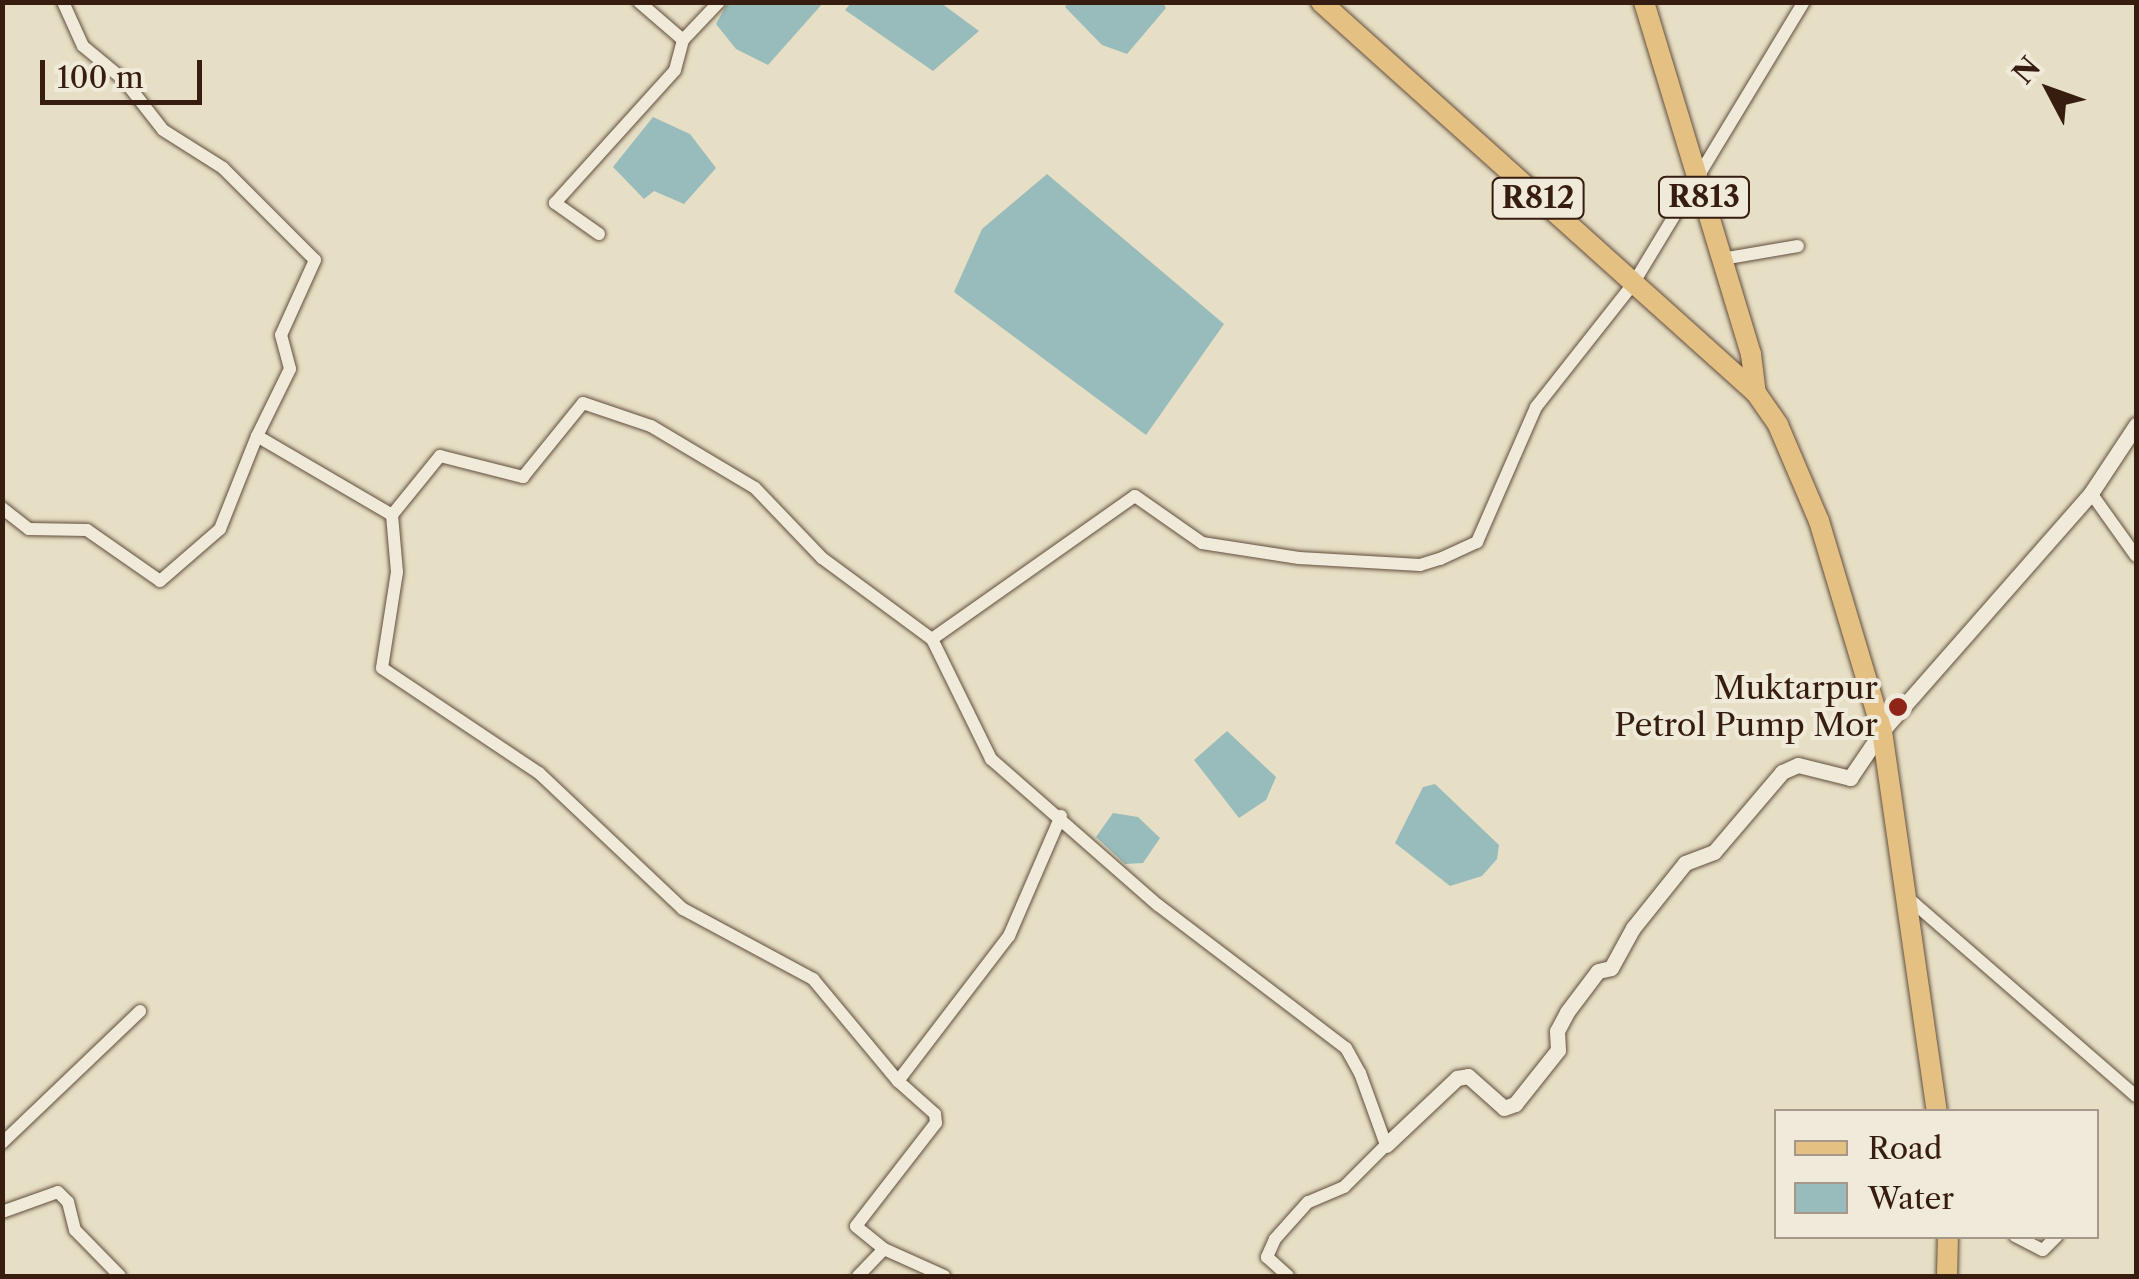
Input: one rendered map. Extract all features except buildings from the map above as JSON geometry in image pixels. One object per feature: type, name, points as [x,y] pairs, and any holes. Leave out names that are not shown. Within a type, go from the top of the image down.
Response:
[{"type":"main road","name":"R812","points":[[1321,2],[1756,393],[1778,424],[1819,521],[1882,731],[1937,1109]]},
{"type":"main road","name":"R813","points":[[1644,2],[1697,170],[1756,393]]},
{"type":"main road","points":[[1947,1276],[1948,1239]]},
{"type":"street","points":[[2,508],[29,529],[87,530],[160,582],[220,528],[256,436],[290,369],[282,335],[316,260],[223,168],[163,130],[124,80],[83,46],[63,2]]},
{"type":"street","points":[[639,2],[684,40]]},
{"type":"street","points":[[599,234],[555,203],[675,70],[684,40],[719,2]]},
{"type":"street","points":[[932,640],[1135,496],[1202,543],[1299,558],[1420,565],[1476,542],[1536,406],[1633,284],[1697,170],[1804,2]]},
{"type":"street","points":[[1722,259],[1798,246]]},
{"type":"street","points":[[944,1276],[884,1249],[856,1226],[936,1122],[936,1114],[898,1081],[814,980],[682,909],[538,773],[382,668],[397,572],[392,515],[440,456],[523,477],[579,406],[588,404],[651,426],[755,488],[822,558],[932,640],[991,758],[1158,905],[1346,1048],[1386,1146]]},
{"type":"street","points":[[1288,1276],[1268,1257],[1275,1239],[1308,1202],[1344,1187],[1457,1078],[1468,1076],[1504,1108],[1515,1104],[1558,1050],[1557,1031],[1598,971],[1611,968],[1685,863],[1714,852],[1782,772],[1798,765],[1850,778],[1882,731],[2091,493],[2136,426]]},
{"type":"street","points":[[256,436],[392,515]]},
{"type":"street","points":[[2091,493],[2136,556]]},
{"type":"street","points":[[898,1081],[1009,936],[1061,816]]},
{"type":"street","points":[[1908,898],[2136,1096]]},
{"type":"street","points":[[2,1143],[140,1011]]},
{"type":"street","points":[[2,1212],[58,1192],[68,1202],[75,1230],[120,1276]]},
{"type":"street","points":[[2021,1239],[2043,1250],[2054,1239]]},
{"type":"street","points":[[858,1276],[884,1249]]},
{"type":"water","points":[[728,2],[823,3],[768,65],[736,49],[716,24]]},
{"type":"water","points":[[1069,2],[1163,3],[1166,8],[1127,54],[1102,45],[1065,7]]},
{"type":"water","points":[[851,3],[941,3],[979,31],[933,71],[845,10]]},
{"type":"water","points":[[653,117],[690,134],[716,168],[684,204],[654,191],[644,199],[613,167]]},
{"type":"water","points":[[1047,174],[1224,324],[1146,435],[954,292],[982,229]]},
{"type":"water","points":[[1227,731],[1276,777],[1266,800],[1239,818],[1194,760]]},
{"type":"water","points":[[1435,784],[1499,845],[1497,859],[1482,876],[1450,886],[1395,843],[1423,787]]},
{"type":"water","points":[[1113,813],[1138,817],[1160,838],[1143,863],[1125,864],[1096,837]]},
{"type":"place","name":"Muktarpur Petrol Pump Mor","points":[[1898,707]]}]
